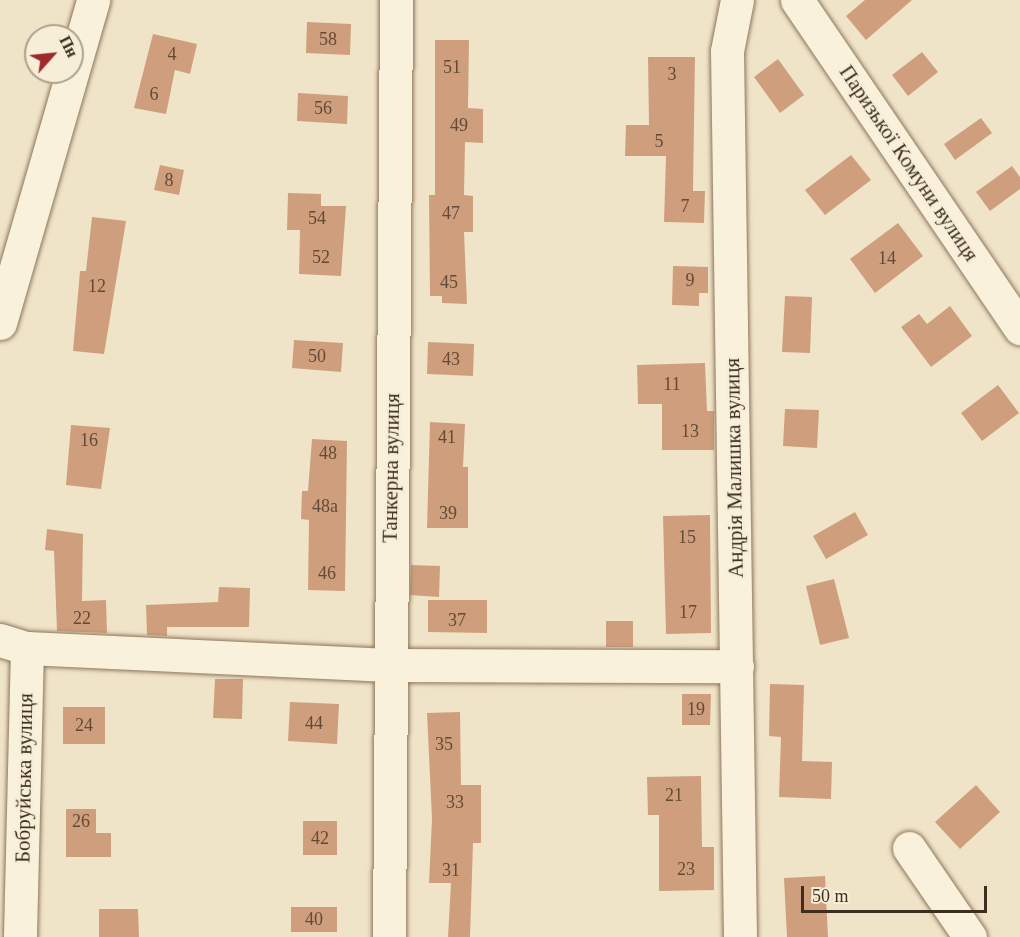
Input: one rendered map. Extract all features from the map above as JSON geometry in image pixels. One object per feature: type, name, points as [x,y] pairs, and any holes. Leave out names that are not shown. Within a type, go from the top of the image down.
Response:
[{"type":"street","points":[[0,324],[93,0]]},
{"type":"street","name":"Танкерна вулиця","points":[[389,937],[389,665],[396,0]]},
{"type":"street","name":"Андрія Малишка вулиця","points":[[737,0],[727,51],[740,937]]},
{"type":"street","name":"Паризької Комуни вулиця","points":[[797,0],[1020,328]]},
{"type":"street","points":[[14,644],[389,665],[737,666]]},
{"type":"street","name":"Бобруйська вулиця","points":[[14,644],[20,937]]},
{"type":"street","points":[[909,848],[970,937]]},
{"type":"building","points":[[865,0],[912,0],[866,40],[846,16]]},
{"type":"building","points":[[307,22],[351,24],[350,55],[306,53]]},
{"type":"building","points":[[153,34],[197,44],[190,74],[175,70],[166,114],[134,108]]},
{"type":"building","points":[[435,40],[469,40],[468,108],[483,109],[483,143],[465,142],[464,195],[473,196],[473,232],[464,232],[467,304],[442,303],[442,296],[430,296],[429,195],[435,195]]},
{"type":"building","points":[[922,52],[938,72],[908,96],[892,75]]},
{"type":"building","points":[[648,57],[695,57],[693,191],[705,191],[704,223],[664,222],[666,156],[625,156],[626,125],[649,125]]},
{"type":"building","points":[[778,59],[804,95],[780,113],[754,77]]},
{"type":"building","points":[[298,93],[348,96],[347,124],[297,121]]},
{"type":"building","points":[[981,118],[992,133],[955,160],[944,144]]},
{"type":"building","points":[[851,155],[871,180],[825,215],[805,190]]},
{"type":"building","points":[[160,165],[184,170],[179,195],[154,190]]},
{"type":"building","points":[[1012,166],[1020,177],[1020,189],[990,211],[976,192]]},
{"type":"building","points":[[288,193],[321,194],[321,206],[346,206],[341,276],[299,274],[300,230],[287,230]]},
{"type":"building","points":[[92,217],[126,221],[104,354],[73,351],[80,271],[86,271]]},
{"type":"building","points":[[898,223],[923,256],[875,293],[850,259]]},
{"type":"building","points":[[673,266],[708,267],[708,293],[699,293],[699,306],[672,305]]},
{"type":"building","points":[[785,296],[812,297],[810,353],[782,352]]},
{"type":"building","points":[[950,306],[972,336],[931,367],[901,327],[919,314],[927,324]]},
{"type":"building","points":[[294,340],[343,343],[341,372],[292,368]]},
{"type":"building","points":[[428,342],[474,344],[473,376],[427,374]]},
{"type":"building","points":[[705,363],[707,411],[714,411],[714,450],[662,450],[662,404],[638,404],[637,365]]},
{"type":"building","points":[[998,385],[1019,413],[982,441],[961,413]]},
{"type":"building","points":[[785,409],[819,410],[817,448],[783,446]]},
{"type":"building","points":[[430,422],[465,424],[463,467],[468,467],[468,528],[427,528]]},
{"type":"building","points":[[71,425],[110,428],[101,489],[66,485]]},
{"type":"building","points":[[312,439],[347,441],[345,591],[308,590],[309,520],[301,519],[302,491],[308,491]]},
{"type":"building","points":[[855,512],[868,535],[826,559],[813,536]]},
{"type":"building","points":[[710,515],[711,633],[666,634],[663,516]]},
{"type":"building","points":[[47,529],[83,534],[82,601],[106,600],[107,633],[57,631],[54,551],[45,550]]},
{"type":"building","points":[[411,565],[440,566],[439,597],[410,595]]},
{"type":"building","points":[[834,579],[849,638],[820,645],[806,586]]},
{"type":"building","points":[[219,587],[250,588],[249,627],[167,627],[167,636],[147,635],[146,605],[218,602]]},
{"type":"building","points":[[428,600],[487,600],[487,633],[428,632]]},
{"type":"building","points":[[606,621],[633,621],[633,647],[606,647]]},
{"type":"building","points":[[215,679],[243,679],[242,719],[213,718]]},
{"type":"building","points":[[770,684],[804,685],[802,761],[832,762],[831,799],[779,797],[781,737],[769,736]]},
{"type":"building","points":[[682,694],[711,694],[710,725],[682,725]]},
{"type":"building","points":[[290,702],[339,704],[337,744],[288,741]]},
{"type":"building","points":[[63,707],[105,707],[105,744],[63,744]]},
{"type":"building","points":[[460,712],[461,785],[481,785],[481,843],[473,843],[470,937],[448,937],[451,883],[429,883],[432,819],[427,713]]},
{"type":"building","points":[[701,776],[702,847],[714,847],[714,890],[659,891],[659,815],[648,815],[647,777]]},
{"type":"building","points":[[976,785],[1000,812],[960,849],[935,822]]},
{"type":"building","points":[[66,809],[96,809],[96,833],[111,833],[111,857],[66,857]]},
{"type":"building","points":[[303,821],[337,821],[337,855],[303,855]]},
{"type":"building","points":[[825,876],[828,937],[787,937],[784,878]]},
{"type":"building","points":[[291,907],[337,907],[337,932],[291,932]]},
{"type":"building","points":[[99,909],[138,909],[139,937],[99,937]]}]
